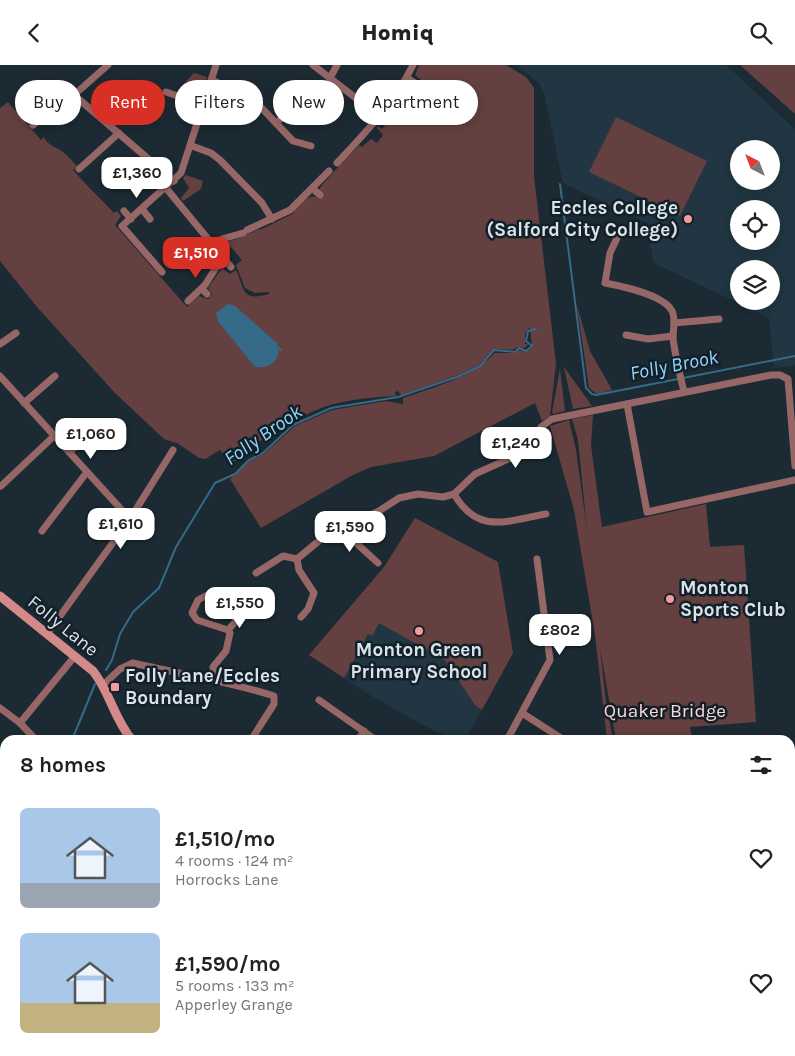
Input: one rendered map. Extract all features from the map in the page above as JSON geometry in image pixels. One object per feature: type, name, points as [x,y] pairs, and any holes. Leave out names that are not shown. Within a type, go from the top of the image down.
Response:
[{"type":"main road","name":"Folly Lane","points":[[0,596],[90,668],[103,685],[121,724],[129,735]]},
{"type":"street","points":[[81,89],[108,65]]},
{"type":"street","points":[[212,80],[216,65]]},
{"type":"street","points":[[313,65],[354,97]]},
{"type":"street","points":[[330,78],[337,65]]},
{"type":"street","points":[[410,80],[407,78],[414,65]]},
{"type":"street","points":[[166,92],[175,95]]},
{"type":"street","points":[[81,101],[174,181]]},
{"type":"street","points":[[263,109],[273,120]]},
{"type":"street","points":[[162,272],[122,227],[174,181],[184,168],[198,125]]},
{"type":"street","points":[[278,125],[293,141],[311,146]]},
{"type":"street","points":[[337,163],[372,131],[375,125]]},
{"type":"street","points":[[79,169],[119,133]]},
{"type":"street","points":[[192,145],[212,153],[220,160],[262,203],[272,219]]},
{"type":"street","points":[[82,154],[88,161]]},
{"type":"street","points":[[212,245],[222,239],[245,232],[290,210],[330,171]]},
{"type":"street","points":[[166,188],[231,267]]},
{"type":"street","points":[[313,189],[320,195]]},
{"type":"street","points":[[142,209],[150,219]]},
{"type":"street","points":[[124,211],[131,219]]},
{"type":"street","points":[[617,238],[609,247],[601,282],[636,290],[662,302],[672,310],[673,336],[684,392]]},
{"type":"street","points":[[188,301],[202,289],[217,266],[224,259]]},
{"type":"street","points":[[202,289],[208,294]]},
{"type":"street","points":[[674,323],[719,319]]},
{"type":"street","points":[[0,344],[16,333]]},
{"type":"street","points":[[626,335],[648,339],[673,336]]},
{"type":"street","points":[[296,559],[322,539],[344,526],[379,511],[407,495],[418,494],[440,497],[454,494],[475,474],[524,452],[541,427],[552,419],[771,375],[780,375],[788,379],[795,466]]},
{"type":"street","points":[[24,403],[55,376]]},
{"type":"street","points":[[0,377],[130,519]]},
{"type":"street","points":[[627,403],[647,512],[795,481]]},
{"type":"street","points":[[69,453],[102,423]]},
{"type":"street","points":[[0,486],[54,436]]},
{"type":"street","points":[[47,634],[130,519],[173,450]]},
{"type":"street","points":[[42,531],[87,472]]},
{"type":"street","points":[[454,494],[467,513],[483,521],[546,514]]},
{"type":"street","points":[[344,526],[358,545],[378,563]]},
{"type":"street","points":[[256,573],[283,556],[296,559]]},
{"type":"street","points":[[296,559],[299,569],[314,593],[308,609],[301,617]]},
{"type":"street","points":[[510,735],[550,660],[537,559]]},
{"type":"street","points":[[211,593],[198,599],[192,613],[194,617],[228,630]]},
{"type":"street","points":[[228,630],[236,621],[231,607]]},
{"type":"street","points":[[214,679],[212,667],[226,651],[230,633],[228,630]]},
{"type":"street","points":[[20,723],[75,655]]},
{"type":"street","points":[[103,685],[120,669],[133,663],[155,670],[214,679],[274,696],[274,704],[255,735]]},
{"type":"street","points":[[319,700],[369,735]]},
{"type":"street","points":[[0,708],[20,723],[31,735]]},
{"type":"street","points":[[522,713],[556,735]]},
{"type":"street","points":[[361,735],[364,731]]},
{"type":"shaded area","name":"Eccles College (Salford City College)","points":[[516,65],[726,65],[795,129],[795,364],[793,366],[774,368],[769,318],[752,310],[780,310],[780,260],[730,260],[730,299],[654,263],[650,245],[658,228],[563,183],[544,93],[539,83]]},
{"type":"shaded area","name":"Monton Green Primary School","points":[[415,518],[498,562],[513,653],[468,735],[444,735],[425,726],[370,695],[309,655],[384,567]]},
{"type":"green space","points":[[419,65],[506,65],[526,77],[534,88],[534,176],[556,364],[550,416],[542,421],[535,403],[434,456],[371,467],[351,476],[261,528],[230,479],[249,461],[264,454],[295,426],[332,410],[386,401],[403,404],[403,398],[452,381],[485,362],[495,353],[515,353],[519,350],[526,352],[532,348],[530,327],[525,333],[525,344],[528,344],[525,348],[518,347],[513,350],[494,349],[479,365],[456,376],[401,395],[398,391],[395,392],[396,396],[338,403],[286,421],[231,464],[220,450],[205,459],[199,458],[177,443],[164,439],[115,393],[37,307],[0,261],[0,108],[8,102],[15,110],[15,125],[28,125],[41,140],[44,137],[77,166],[73,170],[114,213],[117,211],[121,216],[115,225],[187,307],[199,296],[208,299],[212,294],[208,288],[222,268],[230,274],[236,270],[245,292],[249,295],[260,296],[269,294],[269,292],[255,293],[245,288],[236,265],[242,260],[230,246],[224,251],[219,244],[260,230],[294,213],[293,211],[308,198],[315,197],[319,199],[323,195],[319,190],[321,187],[359,145],[362,147],[371,139],[377,143],[383,135],[377,128],[378,126],[382,129],[385,125],[478,125],[478,80],[421,80],[415,75]]},
{"type":"green space","points":[[740,65],[795,65],[795,114]]},
{"type":"green space","points":[[194,73],[207,77],[206,80],[187,80]]},
{"type":"green space","points":[[616,117],[707,161],[680,216],[589,172]]},
{"type":"green space","points":[[186,175],[203,181],[201,189],[183,201],[181,198],[189,188],[183,178]]},
{"type":"green space","points":[[577,305],[590,351],[612,390],[597,394],[589,388]]},
{"type":"green space","points":[[564,367],[592,406],[573,409]]},
{"type":"green space","points":[[560,369],[565,411],[553,414],[552,412]]},
{"type":"green space","name":"Monton Sports Club","points":[[593,415],[591,445],[602,527],[706,504],[710,547],[744,545],[756,722],[690,727],[691,735],[615,735],[600,648],[612,735],[606,735],[595,635],[574,510],[550,426],[569,420],[576,450],[587,530],[578,440],[572,419]]},
{"type":"green space","name":"Monton Green Primary School","points":[[415,518],[498,562],[513,653],[482,710],[475,705],[445,660],[379,623],[372,636],[368,634],[344,678],[309,655],[384,567]]},
{"type":"water","points":[[228,304],[235,306],[277,343],[278,354],[270,365],[255,367],[218,321],[216,313]]},
{"type":"waterway","name":"Folly Brook","points":[[560,184],[586,388],[596,395],[678,379]]},
{"type":"waterway","name":"Folly Brook","points":[[106,670],[112,660],[120,634],[133,612],[159,588],[176,547],[215,483],[235,474],[249,460],[263,453],[293,425],[331,408],[398,397],[457,377],[480,366],[494,350],[515,352],[519,348],[526,351],[532,346],[526,341],[528,331],[536,329]]},
{"type":"waterway","name":"Folly Brook","points":[[683,378],[795,356]]},
{"type":"waterway","name":"Folly Brook","points":[[74,735],[95,684]]},
{"type":"place","name":"Eccles College (Salford City College)","points":[[688,219]]},
{"type":"place","name":"Monton Sports Club","points":[[670,599]]},
{"type":"place","name":"Monton Green Primary School","points":[[419,631]]},
{"type":"place","name":"Folly Lane/Eccles Boundary","points":[[115,687]]},
{"type":"park label","name":"Quaker Bridge","points":[[665,711]]}]
